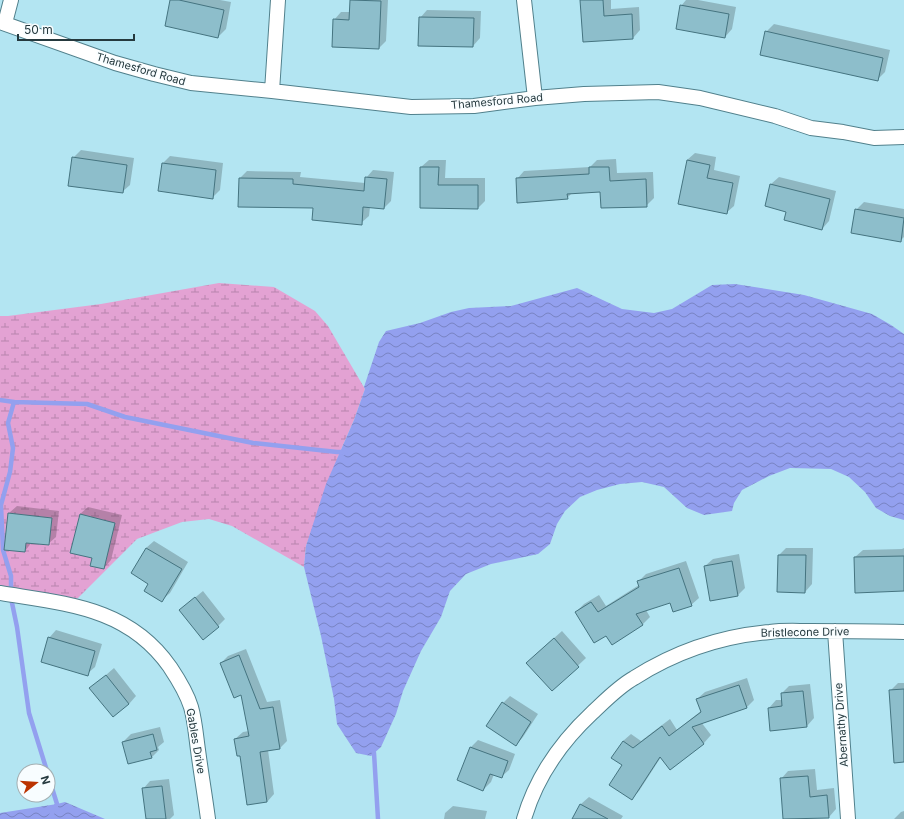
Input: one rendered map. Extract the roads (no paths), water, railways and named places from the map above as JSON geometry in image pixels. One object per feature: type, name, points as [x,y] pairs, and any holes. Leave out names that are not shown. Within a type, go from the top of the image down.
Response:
[{"type":"street","points":[[2,22],[11,0]]},
{"type":"street","points":[[272,91],[278,0]]},
{"type":"street","points":[[524,0],[535,98]]},
{"type":"street","name":"Thamesford Road","points":[[2,22],[115,63],[191,83],[411,107],[474,106],[535,98],[584,94],[658,92],[700,98],[775,116],[811,128],[874,138],[904,137]]},
{"type":"street","name":"Gables Drive","points":[[0,593],[78,606],[97,611],[116,620],[151,644],[177,677],[191,706],[208,819]]},
{"type":"street","name":"Abernathy Drive","points":[[835,631],[848,819]]},
{"type":"street","name":"Bristlecone Drive","points":[[524,819],[537,786],[562,746],[576,728],[614,693],[633,678],[676,655],[724,639],[772,632],[904,632]]},
{"type":"water","points":[[735,284],[804,295],[872,314],[904,334],[904,520],[890,516],[876,508],[865,492],[849,477],[831,469],[790,468],[769,476],[742,490],[734,503],[732,511],[704,515],[687,508],[664,487],[642,482],[620,484],[597,490],[580,497],[565,511],[557,524],[550,544],[538,554],[491,564],[466,574],[450,591],[441,617],[421,651],[403,691],[396,714],[381,747],[371,756],[356,753],[337,724],[334,699],[321,636],[304,567],[306,546],[326,484],[354,420],[379,342],[386,331],[420,323],[451,312],[469,308],[511,306],[577,288],[622,309],[654,313],[672,309],[712,285]]},
{"type":"water","points":[[65,802],[105,819],[0,819],[0,813]]},
{"type":"waterway","points":[[0,400],[14,402],[87,404],[125,417],[253,443],[345,453]]},
{"type":"waterway","points":[[14,402],[8,423],[13,448],[10,472],[1,505],[3,550],[11,576],[11,598],[17,627],[29,713],[45,763]]},
{"type":"waterway","points":[[372,748],[374,753],[378,819]]},
{"type":"waterway","points":[[49,819],[57,804],[56,801]]}]
